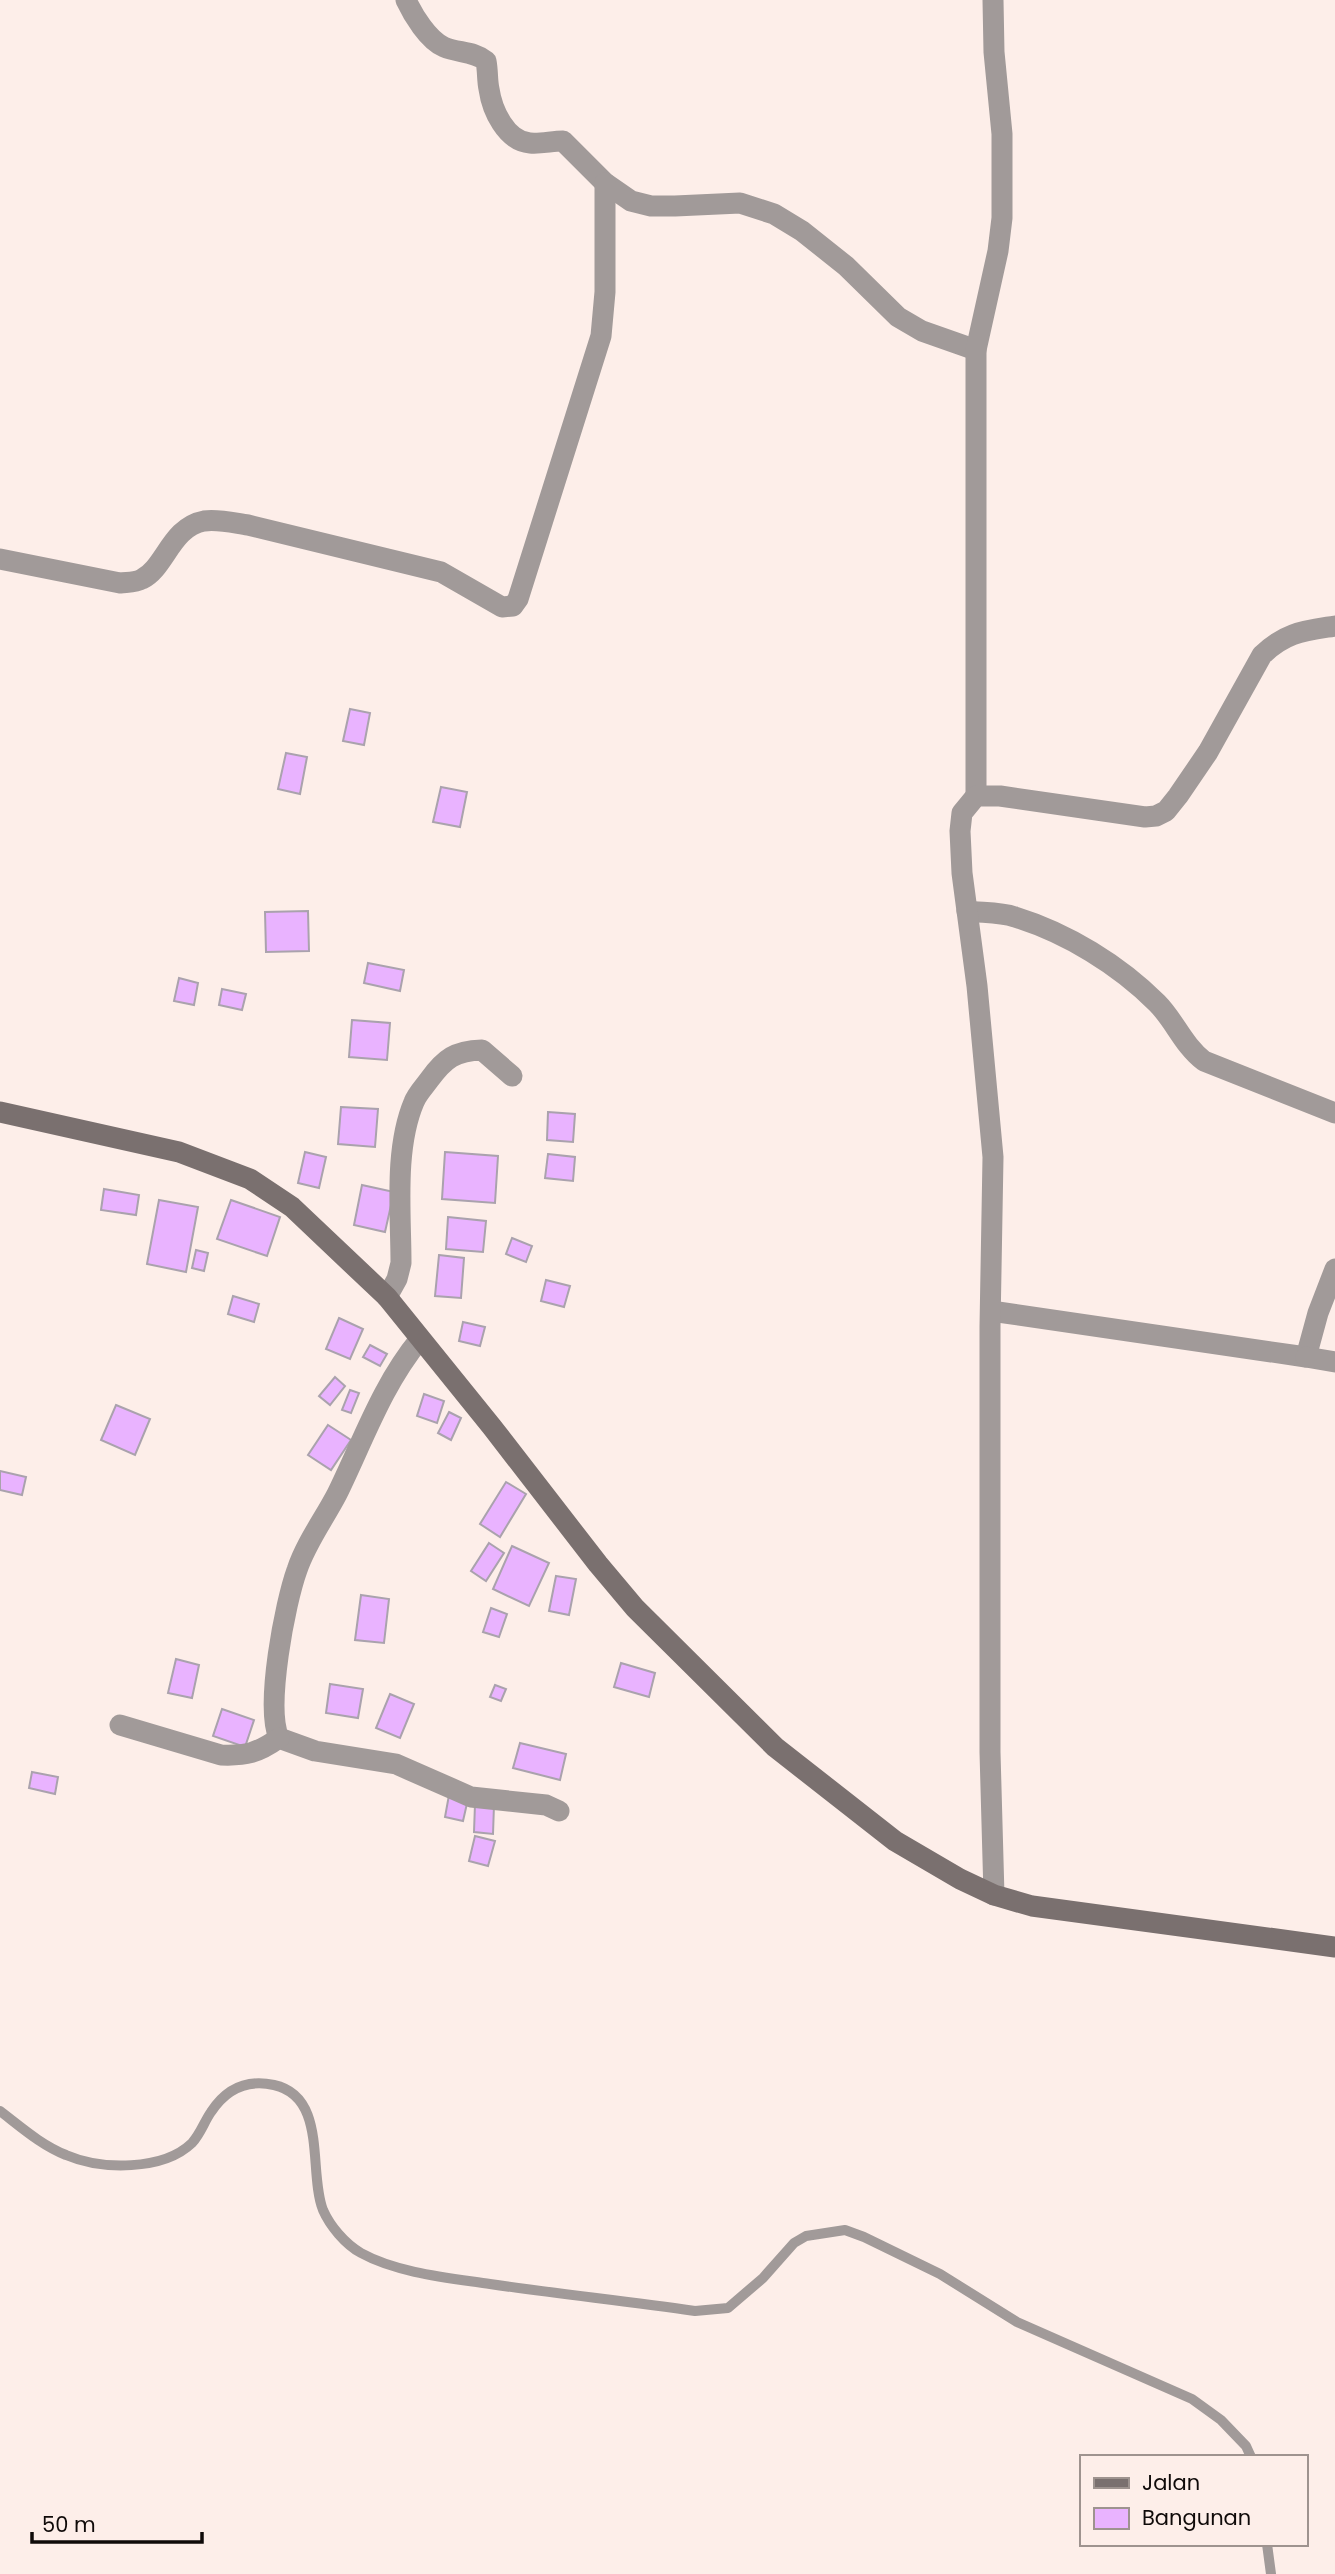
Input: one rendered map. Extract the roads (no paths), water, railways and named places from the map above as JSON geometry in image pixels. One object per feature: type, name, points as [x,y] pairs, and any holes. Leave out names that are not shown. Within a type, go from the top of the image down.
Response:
[{"type":"main road","points":[[0,1112],[179,1152],[250,1179],[292,1207],[387,1297],[492,1427],[590,1555],[635,1608],[775,1747],[895,1840],[960,1879],[993,1895],[1032,1906],[1335,1947]]},
{"type":"street","points":[[406,0],[425,29],[442,46],[476,54],[486,61],[489,89],[500,120],[508,131],[527,143],[563,141],[605,183],[631,201],[651,206],[740,202],[774,214],[802,231],[846,266],[898,317],[922,331],[976,350]]},
{"type":"street","points":[[993,0],[994,52],[1002,134],[1002,218],[998,251],[976,350],[976,796],[962,813],[960,831],[962,873],[978,986],[993,1157],[990,1752],[993,1895]]},
{"type":"street","points":[[0,559],[120,583],[135,582],[145,578],[166,549],[190,527],[216,520],[248,525],[441,572],[502,607],[513,606],[518,599],[543,524],[601,336],[606,292],[605,183]]},
{"type":"street","points":[[976,796],[1000,796],[1145,817],[1156,816],[1166,811],[1208,752],[1262,654],[1276,642],[1295,632],[1335,626]]},
{"type":"street","points":[[967,911],[1012,916],[1058,932],[1140,988],[1159,1005],[1193,1052],[1204,1061],[1335,1113]]},
{"type":"street","points":[[387,1297],[397,1279],[401,1263],[402,1150],[407,1121],[415,1099],[436,1070],[452,1056],[463,1051],[482,1050],[512,1076]]},
{"type":"street","points":[[1306,1357],[1318,1313],[1335,1269]]},
{"type":"street","points":[[991,1311],[1335,1362]]},
{"type":"street","points":[[420,1339],[401,1363],[372,1415],[337,1493],[297,1568],[283,1623],[276,1687],[276,1731],[279,1738],[315,1751],[396,1764],[471,1797],[546,1805],[559,1811]]},
{"type":"street","points":[[120,1725],[220,1755],[236,1756],[261,1751],[279,1738]]},
{"type":"lane","points":[[0,2111],[35,2139],[67,2156],[119,2165],[157,2162],[177,2154],[201,2132],[211,2112],[233,2088],[248,2084],[272,2084],[287,2089],[307,2113],[312,2128],[319,2196],[323,2210],[330,2222],[360,2252],[402,2267],[522,2289],[695,2311],[716,2311],[728,2308],[738,2301],[794,2243],[806,2236],[845,2230],[940,2274],[1017,2322],[1192,2399],[1221,2420],[1246,2446],[1250,2455]]},
{"type":"lane","points":[[1267,2546],[1270,2574]]}]
